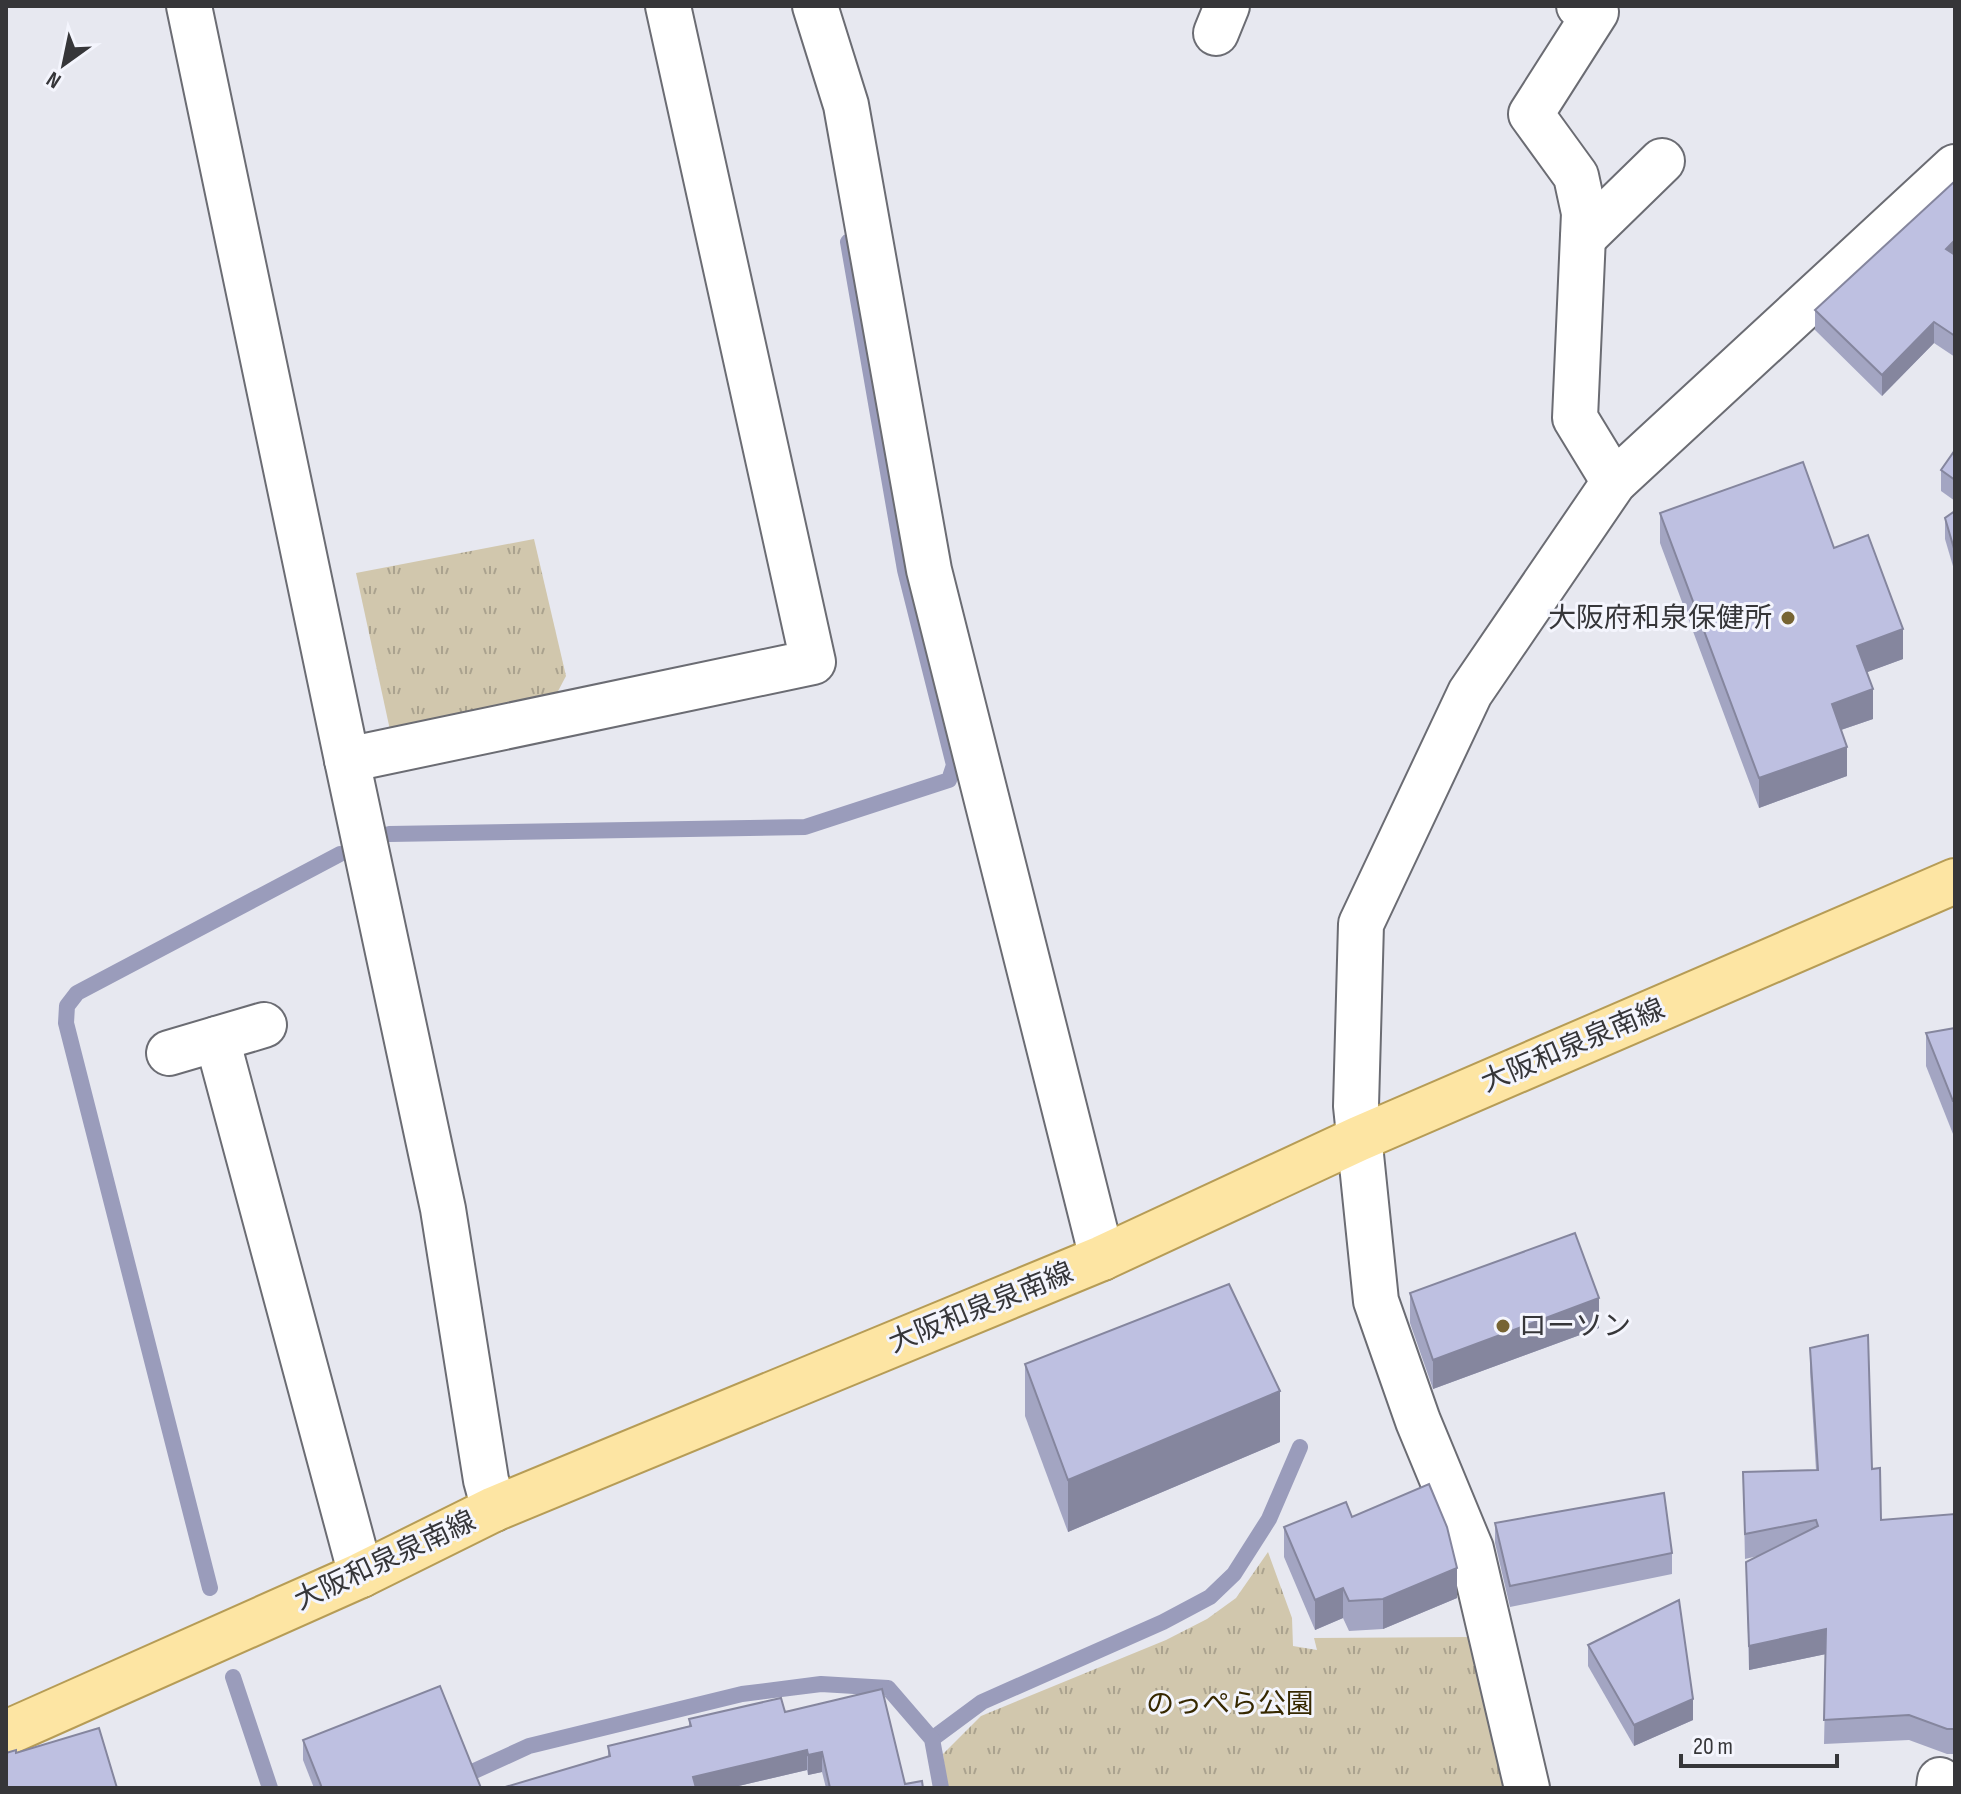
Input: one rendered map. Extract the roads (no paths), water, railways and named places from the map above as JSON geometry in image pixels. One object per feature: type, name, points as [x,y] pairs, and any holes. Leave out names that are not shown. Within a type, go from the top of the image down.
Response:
[{"type":"main road","name":"大阪和泉泉南線","points":[[6,1733],[361,1575],[494,1509],[1102,1258],[1358,1139],[1955,881]]},
{"type":"street","points":[[189,6],[443,1209],[486,1480],[494,1509]]},
{"type":"street","points":[[347,760],[813,662],[668,6]]},
{"type":"street","points":[[815,6],[846,105],[929,570],[1102,1258]]},
{"type":"street","points":[[1579,6],[1596,12],[1531,114],[1576,176],[1584,213],[1575,418],[1614,482]]},
{"type":"street","points":[[1583,238],[1662,161]]},
{"type":"street","points":[[1527,1788],[1471,1549],[1418,1421],[1376,1301],[1356,1106],[1361,924],[1470,693],[1614,482],[1955,167]]},
{"type":"street","points":[[169,1053],[264,1025]]},
{"type":"street","points":[[217,1039],[361,1575]]},
{"type":"waterway","points":[[389,834],[805,827],[949,780],[954,765],[905,570],[848,242]]},
{"type":"waterway","points":[[210,1588],[66,1023],[67,1006],[77,993],[340,854]]},
{"type":"waterway","points":[[932,1739],[982,1702],[1163,1622],[1210,1597],[1234,1574],[1269,1519],[1300,1447]]},
{"type":"waterway","points":[[233,1677],[270,1788]]},
{"type":"waterway","points":[[437,1788],[529,1746],[742,1694],[821,1684],[888,1688],[932,1739],[941,1788]]},
{"type":"place","name":"大阪府和泉保健所","points":[[1788,618]]},
{"type":"place","name":"ローソン","points":[[1503,1326]]},
{"type":"park label","name":"のっぺら公園","points":[[1230,1704]]}]
